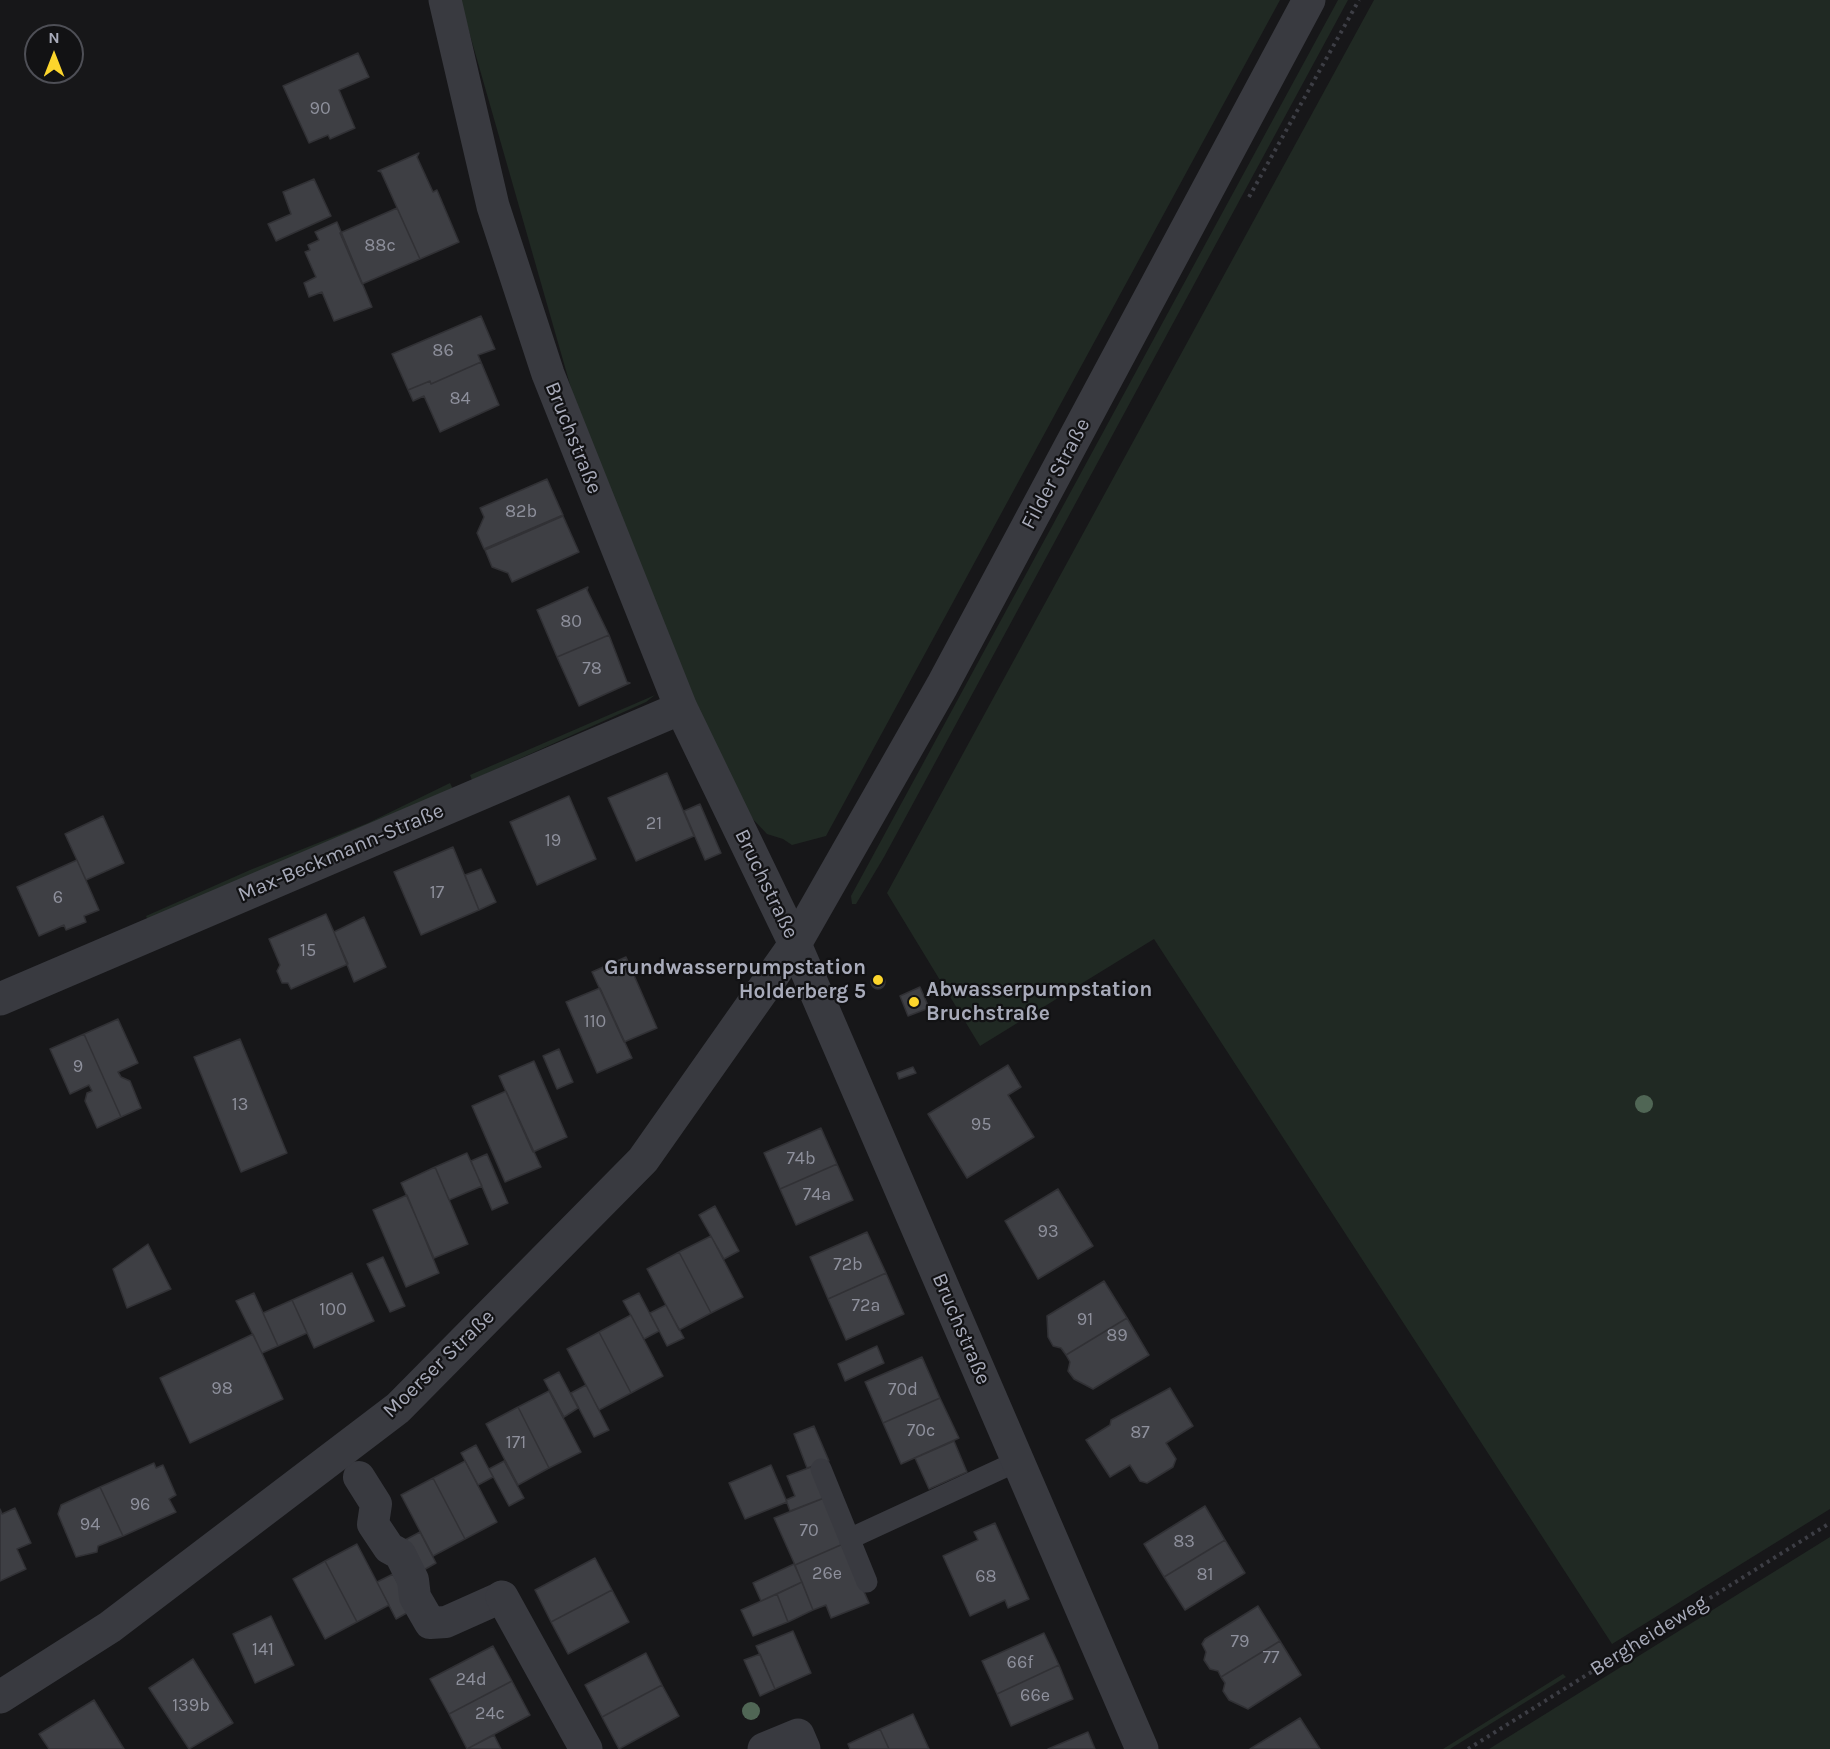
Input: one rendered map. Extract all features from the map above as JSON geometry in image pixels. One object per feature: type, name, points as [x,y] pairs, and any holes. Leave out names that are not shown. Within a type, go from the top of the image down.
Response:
[{"type":"street","name":"Bruchstraße","points":[[445,0],[493,206],[548,374],[681,708],[795,944],[1142,1749]]},
{"type":"street","name":"Filder Straße","points":[[795,944],[942,686],[1309,0]]},
{"type":"street","name":"Max-Beckmann-Straße","points":[[0,999],[681,708]]},
{"type":"street","name":"Moerser Straße","points":[[0,1697],[110,1627],[398,1408],[643,1160],[795,944]]},
{"type":"street","points":[[359,1477],[376,1504],[373,1524],[389,1548],[400,1554],[413,1580],[415,1597],[430,1623],[446,1622],[502,1597],[586,1749]]},
{"type":"street","points":[[764,1749],[798,1735],[804,1749]]},
{"type":"lane","points":[[849,1539],[1018,1461]]},
{"type":"lane","points":[[821,1469],[867,1582]]},
{"type":"path","name":"Bergheideweg","points":[[1468,1749],[1830,1523]]},
{"type":"shaded area","points":[[460,0],[1280,0],[826,836],[792,845],[783,839],[767,834],[749,815],[684,685],[575,402]]},
{"type":"shaded area","points":[[1338,0],[1348,0],[884,857],[856,904],[852,904],[851,896]]},
{"type":"shaded area","points":[[1374,0],[1830,0],[1830,1509],[1612,1644],[1154,939],[980,1046],[887,893]]},
{"type":"shaded area","points":[[655,695],[646,702],[472,780],[470,775]]},
{"type":"shaded area","points":[[450,783],[453,789],[149,923],[146,916],[250,870],[368,823]]},
{"type":"shaded area","points":[[1830,1537],[1830,1749],[1489,1749]]},
{"type":"shaded area","points":[[1563,1674],[1566,1677],[1450,1749],[1443,1749]]},
{"type":"building","points":[[358,53],[369,77],[339,90],[355,128],[330,139],[328,135],[309,143],[283,86]]},
{"type":"building","points":[[419,153],[417,157],[433,192],[437,190],[459,242],[420,259],[381,172],[378,171]]},
{"type":"building","points":[[314,179],[331,216],[276,241],[268,224],[291,214],[283,192]]},
{"type":"building","points":[[397,208],[420,259],[362,284],[340,233]]},
{"type":"building","points":[[337,222],[372,307],[334,321],[322,292],[309,297],[304,283],[316,277],[305,252],[310,250],[308,245],[319,240],[315,232]]},
{"type":"building","points":[[481,316],[495,349],[478,355],[481,362],[431,384],[430,381],[408,390],[392,354]]},
{"type":"building","points":[[481,362],[499,405],[440,432],[424,396],[413,401],[408,390],[430,381],[431,384]]},
{"type":"building","points":[[547,479],[563,515],[484,549],[477,533],[484,517],[480,508]]},
{"type":"building","points":[[563,516],[579,552],[512,582],[508,573],[492,567],[485,550]]},
{"type":"building","points":[[588,587],[587,590],[609,635],[557,657],[537,610]]},
{"type":"building","points":[[609,635],[627,682],[630,683],[579,706],[557,657]]},
{"type":"building","points":[[667,773],[694,836],[636,861],[608,798]]},
{"type":"building","points":[[569,796],[596,859],[537,885],[510,822]]},
{"type":"building","points":[[700,804],[721,853],[705,860],[684,811]]},
{"type":"building","points":[[103,816],[124,863],[86,880],[65,834]]},
{"type":"building","points":[[453,847],[479,910],[421,935],[394,872]]},
{"type":"building","points":[[77,860],[99,910],[84,916],[86,922],[66,930],[64,925],[39,936],[17,887]]},
{"type":"building","points":[[481,869],[496,902],[479,910],[465,875]]},
{"type":"building","points":[[326,914],[348,964],[291,989],[288,983],[282,983],[277,971],[280,965],[269,939]]},
{"type":"building","points":[[364,917],[386,967],[354,982],[334,932]]},
{"type":"building","points":[[626,957],[657,1028],[624,1042],[592,972]]},
{"type":"building","name":"Grundwasserpumpstation Holderberg 5","points":[[875,975],[881,975],[885,982],[881,989],[875,989],[871,985],[871,979]]},
{"type":"building","name":"Abwasserpumpstation Bruchstraße","points":[[920,987],[929,1008],[908,1016],[900,996]]},
{"type":"building","points":[[600,988],[632,1058],[597,1073],[566,1002]]},
{"type":"building","points":[[118,1019],[138,1063],[118,1072],[121,1077],[130,1081],[141,1108],[121,1117],[84,1034]]},
{"type":"building","points":[[84,1034],[121,1117],[97,1128],[85,1101],[87,1093],[92,1091],[89,1085],[70,1094],[50,1049]]},
{"type":"building","points":[[240,1039],[287,1153],[241,1172],[194,1057]]},
{"type":"building","points":[[559,1049],[573,1082],[557,1089],[543,1056]]},
{"type":"building","points":[[534,1061],[567,1137],[533,1152],[499,1076]]},
{"type":"building","points":[[1008,1065],[1021,1087],[1008,1095],[1034,1137],[967,1178],[928,1114]]},
{"type":"building","points":[[913,1067],[916,1073],[899,1079],[897,1073]]},
{"type":"building","points":[[506,1091],[541,1167],[505,1182],[472,1106]]},
{"type":"building","points":[[821,1128],[837,1164],[780,1189],[764,1153]]},
{"type":"building","points":[[467,1153],[482,1186],[449,1200],[435,1167]]},
{"type":"building","points":[[487,1154],[508,1203],[492,1210],[471,1161]]},
{"type":"building","points":[[837,1164],[853,1200],[796,1225],[780,1189]]},
{"type":"building","points":[[435,1167],[468,1244],[434,1258],[401,1183]]},
{"type":"building","points":[[1058,1189],[1093,1246],[1038,1279],[1005,1221]]},
{"type":"building","points":[[407,1195],[439,1273],[406,1287],[373,1210]]},
{"type":"building","points":[[715,1206],[739,1251],[724,1259],[699,1215]]},
{"type":"building","points":[[867,1232],[886,1273],[828,1299],[810,1257]]},
{"type":"building","points":[[711,1236],[743,1297],[711,1313],[679,1252]]},
{"type":"building","points":[[148,1244],[171,1289],[127,1308],[113,1269]]},
{"type":"building","points":[[679,1252],[711,1313],[679,1330],[647,1269]]},
{"type":"building","points":[[383,1257],[405,1306],[390,1312],[367,1264]]},
{"type":"building","points":[[352,1273],[374,1321],[314,1348],[292,1300]]},
{"type":"building","points":[[886,1273],[904,1314],[846,1340],[828,1299]]},
{"type":"building","points":[[1104,1281],[1127,1318],[1066,1355],[1061,1348],[1053,1346],[1048,1337],[1047,1316]]},
{"type":"building","points":[[254,1293],[278,1346],[262,1353],[236,1301]]},
{"type":"building","points":[[639,1293],[659,1331],[644,1339],[623,1301]]},
{"type":"building","points":[[292,1300],[307,1333],[278,1346],[263,1313]]},
{"type":"building","points":[[666,1305],[684,1338],[667,1346],[650,1313]]},
{"type":"building","points":[[631,1315],[663,1376],[631,1393],[599,1332]]},
{"type":"building","points":[[1127,1318],[1149,1355],[1093,1389],[1074,1379],[1068,1371],[1070,1362],[1066,1355]]},
{"type":"building","points":[[599,1332],[631,1393],[599,1410],[567,1349]]},
{"type":"building","points":[[253,1334],[283,1399],[190,1443],[160,1378]]},
{"type":"building","points":[[877,1346],[884,1363],[845,1381],[838,1364]]},
{"type":"building","points":[[922,1357],[940,1398],[883,1423],[865,1382]]},
{"type":"building","points":[[559,1372],[578,1408],[564,1417],[544,1380]]},
{"type":"building","points":[[586,1385],[609,1430],[594,1437],[571,1393]]},
{"type":"building","points":[[1170,1388],[1193,1426],[1166,1443],[1176,1459],[1173,1467],[1147,1483],[1140,1481],[1130,1465],[1110,1477],[1086,1440],[1110,1425],[1111,1420]]},
{"type":"building","points":[[549,1391],[581,1452],[549,1468],[518,1407]]},
{"type":"building","points":[[940,1398],[959,1438],[901,1464],[883,1423]]},
{"type":"building","points":[[518,1407],[549,1468],[518,1485],[486,1424]]},
{"type":"building","points":[[814,1426],[829,1461],[807,1468],[794,1434]]},
{"type":"building","points":[[954,1441],[967,1472],[929,1489],[915,1458]]},
{"type":"building","points":[[476,1445],[493,1477],[478,1485],[461,1453]]},
{"type":"building","points":[[465,1461],[497,1522],[465,1539],[433,1478]]},
{"type":"building","points":[[504,1461],[524,1498],[509,1506],[489,1469]]},
{"type":"building","points":[[154,1463],[156,1468],[163,1465],[176,1495],[169,1499],[176,1512],[123,1536],[100,1487]]},
{"type":"building","points":[[771,1465],[787,1502],[745,1519],[729,1483]]},
{"type":"building","points":[[811,1467],[824,1498],[790,1511],[786,1500],[795,1496],[787,1476]]},
{"type":"building","points":[[433,1478],[465,1539],[433,1556],[401,1495]]},
{"type":"building","points":[[100,1487],[123,1536],[98,1546],[97,1552],[76,1557],[58,1514],[61,1505]]},
{"type":"building","points":[[824,1498],[843,1544],[795,1565],[774,1518]]},
{"type":"building","points":[[1205,1506],[1225,1540],[1164,1577],[1144,1544]]},
{"type":"building","points":[[15,1508],[31,1543],[17,1549],[26,1569],[0,1581],[0,1509],[2,1514]]},
{"type":"building","points":[[995,1523],[1029,1599],[1008,1608],[1005,1600],[970,1616],[943,1556],[978,1540],[974,1532]]},
{"type":"building","points":[[420,1532],[436,1563],[422,1571],[405,1540]]},
{"type":"building","points":[[1225,1540],[1245,1573],[1185,1610],[1164,1577]]},
{"type":"building","points":[[357,1544],[389,1605],[357,1622],[325,1561]]},
{"type":"building","points":[[843,1544],[869,1603],[831,1618],[826,1605],[813,1610],[795,1565]]},
{"type":"building","points":[[595,1558],[612,1590],[551,1622],[535,1590]]},
{"type":"building","points":[[325,1561],[357,1622],[325,1639],[293,1579]]},
{"type":"building","points":[[794,1564],[802,1582],[761,1601],[753,1583]]},
{"type":"building","points":[[393,1574],[412,1610],[396,1619],[377,1582]]},
{"type":"building","points":[[802,1582],[813,1610],[788,1622],[777,1594]]},
{"type":"building","points":[[612,1590],[629,1622],[568,1654],[551,1622]]},
{"type":"building","points":[[777,1594],[788,1622],[753,1636],[741,1610]]},
{"type":"building","points":[[1258,1606],[1280,1641],[1221,1677],[1218,1671],[1210,1669],[1204,1660],[1206,1652],[1202,1644],[1205,1639]]},
{"type":"building","points":[[271,1616],[294,1665],[255,1683],[233,1634]]},
{"type":"building","points":[[793,1631],[811,1673],[775,1689],[756,1646]]},
{"type":"building","points":[[1044,1633],[1059,1665],[997,1694],[982,1661]]},
{"type":"building","points":[[1280,1641],[1301,1675],[1248,1709],[1229,1700],[1223,1691],[1225,1683],[1221,1677]]},
{"type":"building","points":[[493,1646],[512,1681],[449,1714],[430,1679]]},
{"type":"building","points":[[646,1653],[662,1685],[602,1717],[585,1685]]},
{"type":"building","points":[[760,1654],[775,1689],[760,1696],[744,1660]]},
{"type":"building","points":[[193,1659],[233,1723],[189,1749],[149,1688]]},
{"type":"building","points":[[1059,1665],[1073,1699],[1011,1726],[997,1694]]},
{"type":"building","points":[[512,1681],[530,1715],[467,1749],[449,1714]]},
{"type":"building","points":[[662,1685],[679,1716],[619,1749],[602,1717]]},
{"type":"building","points":[[94,1700],[124,1749],[49,1749],[39,1734]]},
{"type":"building","points":[[913,1714],[929,1749],[889,1749],[880,1729]]},
{"type":"building","points":[[1300,1718],[1320,1749],[1250,1749]]},
{"type":"building","points":[[880,1729],[889,1749],[850,1749],[848,1744]]},
{"type":"building","points":[[1088,1732],[1095,1749],[1048,1749]]},
{"type":"building","points":[[494,1735],[501,1749],[467,1749]]},
{"type":"place","name":"Grundwasserpumpstation Holderberg 5","points":[[878,980]]},
{"type":"place","name":"Abwasserpumpstation Bruchstraße","points":[[914,1002]]}]
